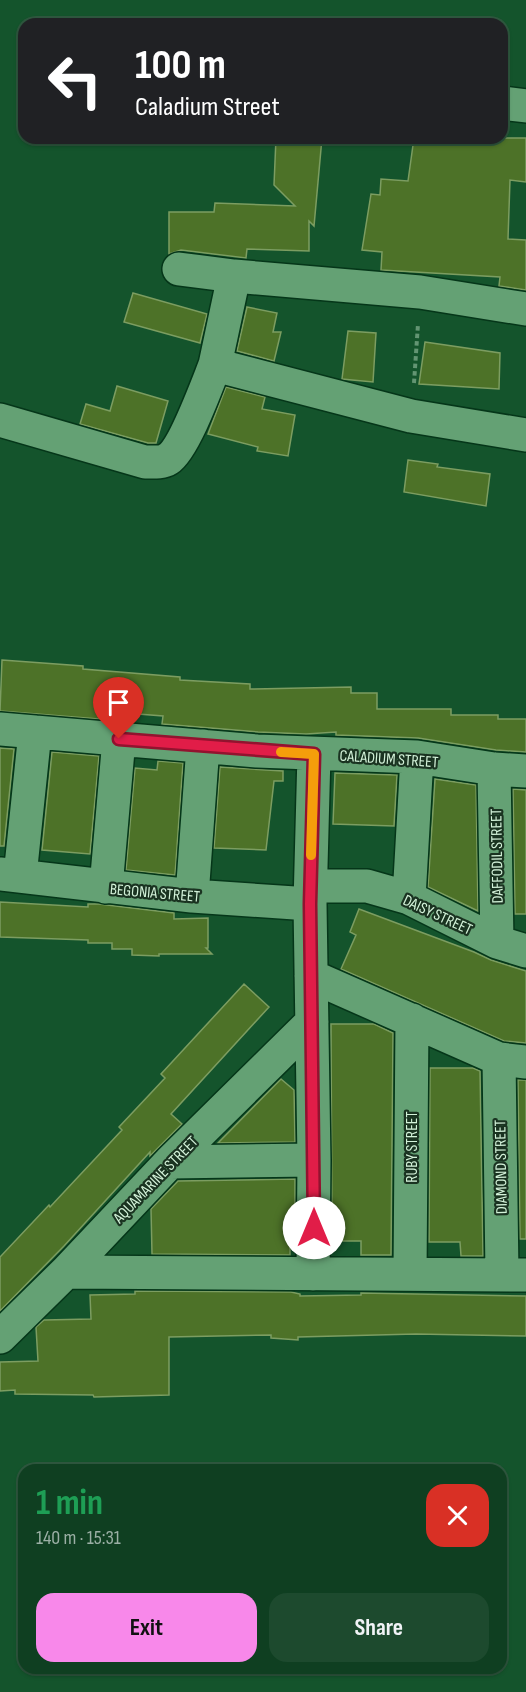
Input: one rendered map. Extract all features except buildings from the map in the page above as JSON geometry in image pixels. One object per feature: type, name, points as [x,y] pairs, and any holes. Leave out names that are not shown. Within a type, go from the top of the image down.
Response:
[{"type":"street","points":[[508,104],[526,106]]},
{"type":"street","points":[[179,269],[420,292],[526,309]]},
{"type":"street","points":[[0,420],[145,462],[168,459],[181,445],[215,365],[234,276]]},
{"type":"street","points":[[215,365],[411,416],[526,435]]},
{"type":"street","name":"CALADIUM STREET","points":[[0,729],[314,754],[417,757],[494,769],[526,771]]},
{"type":"street","points":[[10,875],[35,732]]},
{"type":"street","points":[[106,887],[119,739]]},
{"type":"street","points":[[192,896],[203,746]]},
{"type":"street","points":[[314,754],[310,895],[314,1274]]},
{"type":"street","points":[[409,898],[417,757]]},
{"type":"street","name":"DAFFODIL STREET","points":[[494,769],[512,947]]},
{"type":"street","name":"BEGONIA STREET","points":[[10,875],[192,896],[310,895]]},
{"type":"street","name":"DAISY STREET","points":[[310,895],[367,886],[409,898],[512,947]]},
{"type":"street","points":[[310,976],[512,1061]]},
{"type":"street","name":"RUBY STREET","points":[[410,1274],[412,1020]]},
{"type":"street","name":"AQUAMARINE STREET","points":[[0,1337],[66,1272],[170,1162],[312,1022]]},
{"type":"street","name":"DIAMOND STREET","points":[[512,1061],[514,1275]]},
{"type":"street","points":[[170,1162],[314,1160]]},
{"type":"street","points":[[66,1272],[514,1275]]},
{"type":"path","points":[[411,416],[420,292]]},
{"type":"slow traffic","points":[[281,752],[314,754],[311,855]]},
{"type":"route","points":[[119,739],[314,754],[310,976],[314,1228]]}]
